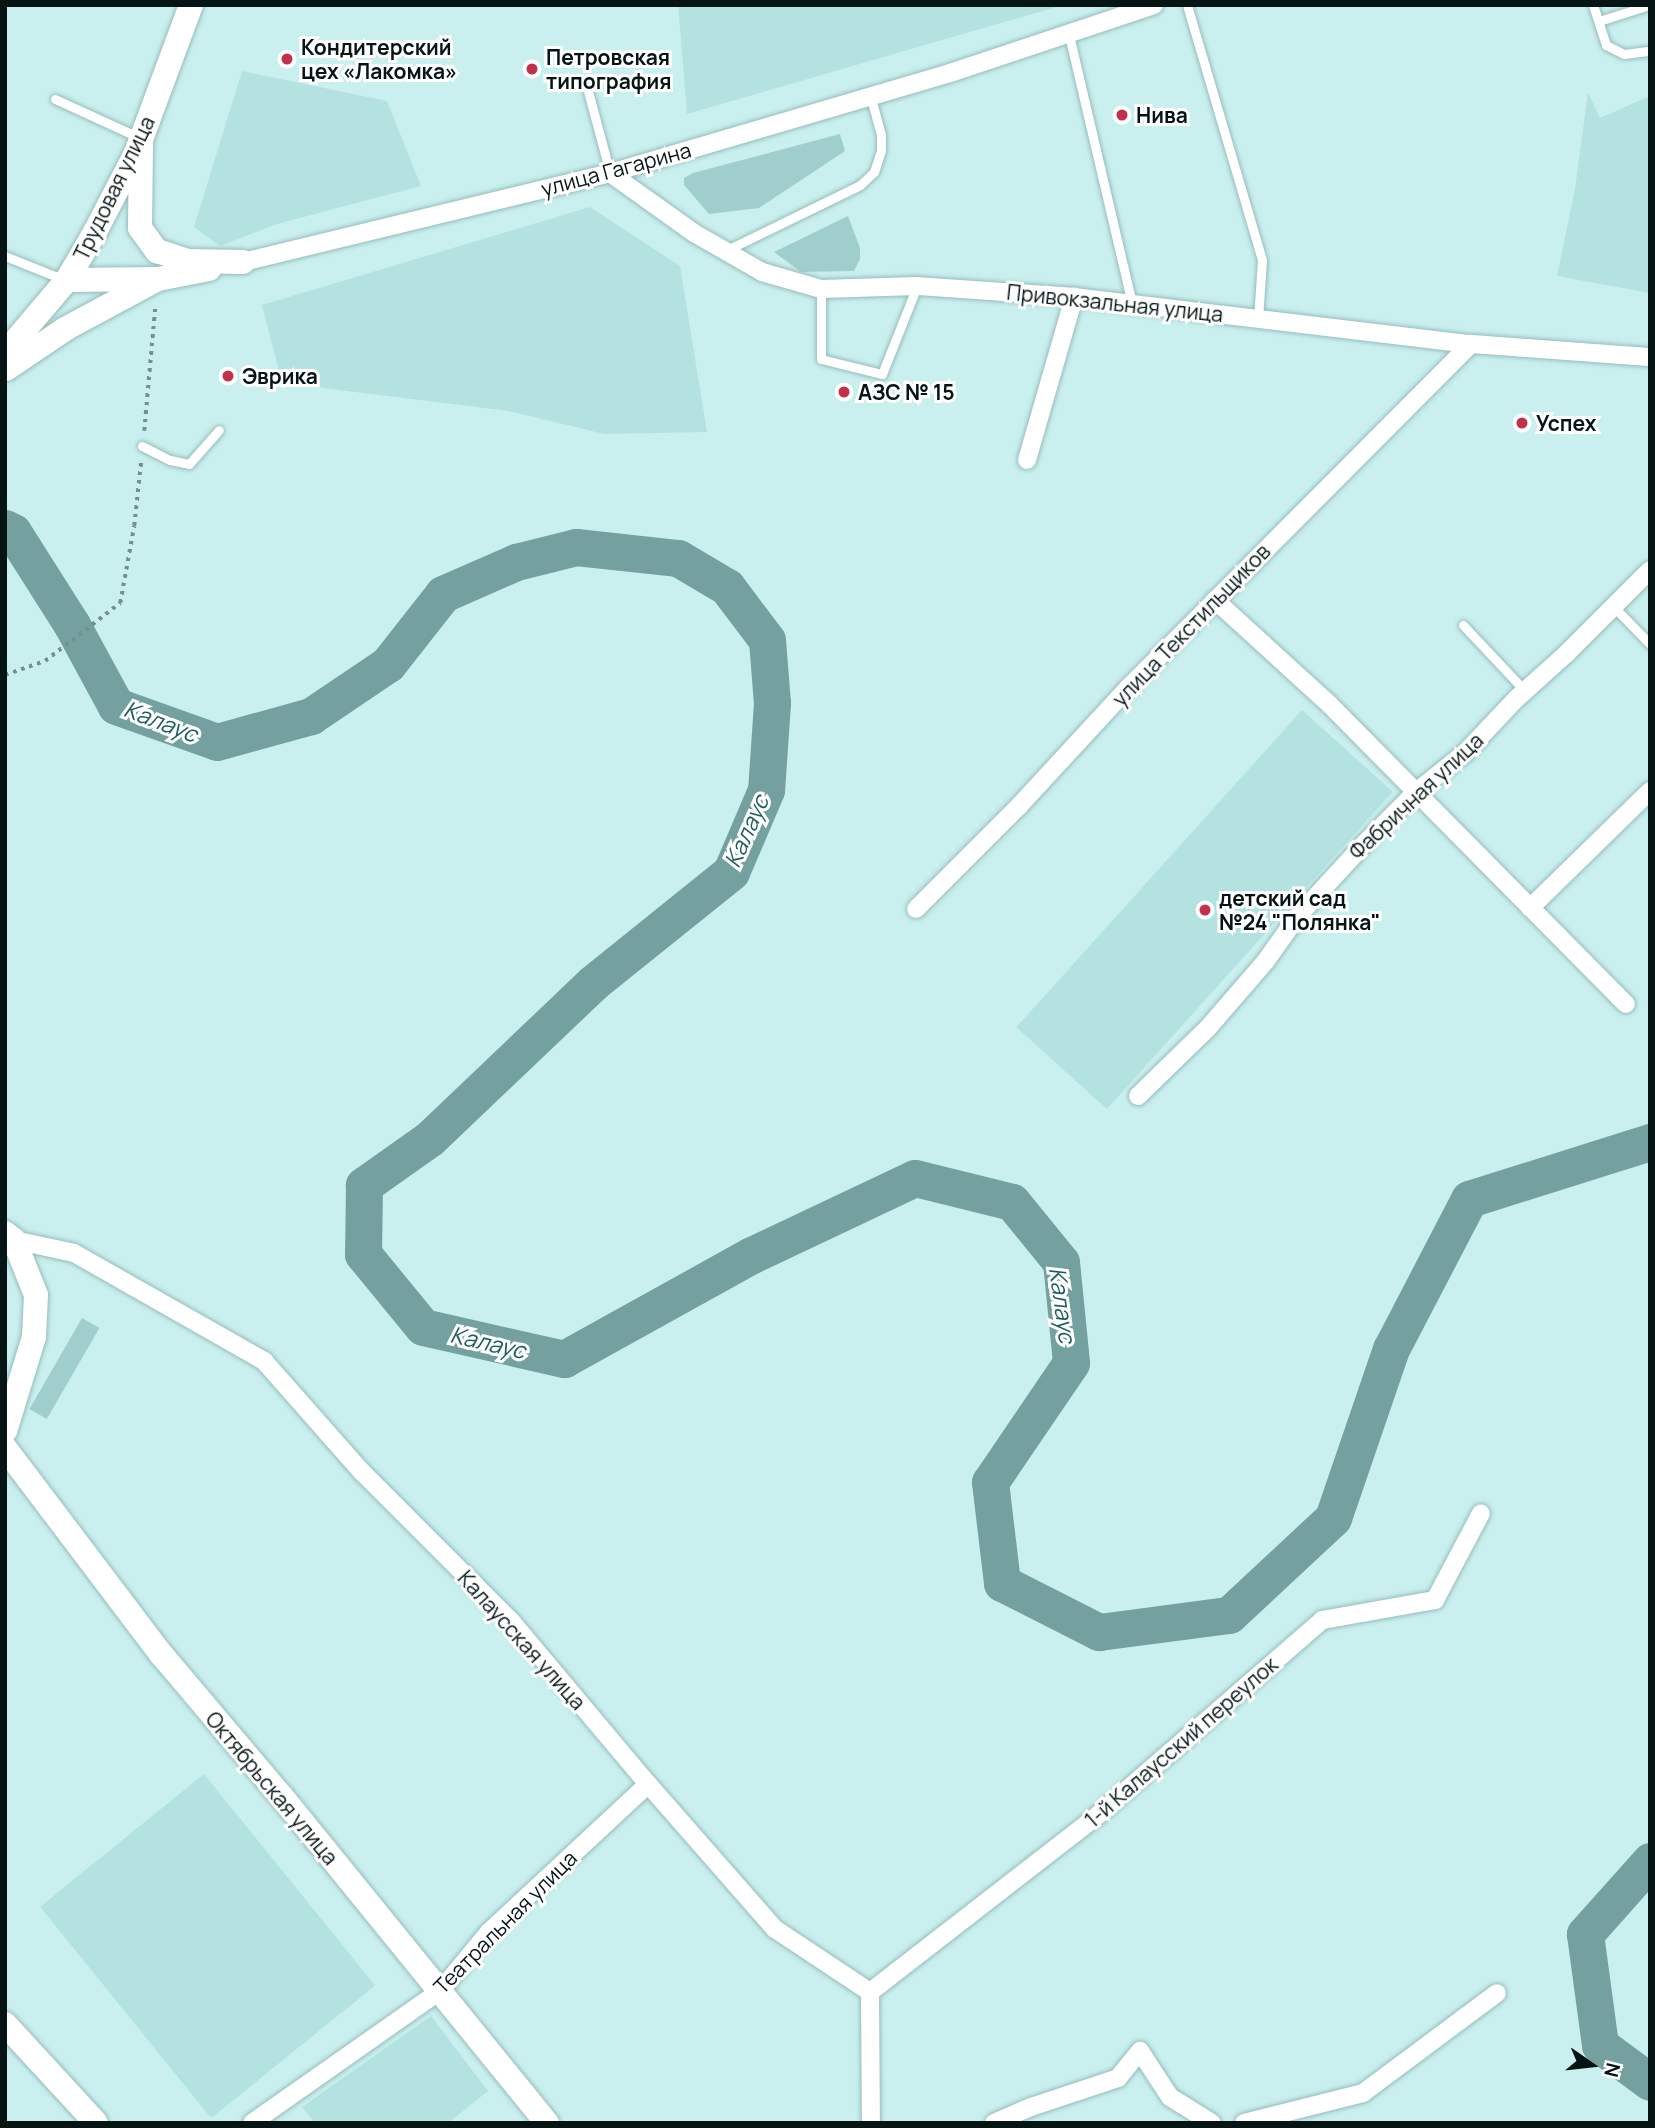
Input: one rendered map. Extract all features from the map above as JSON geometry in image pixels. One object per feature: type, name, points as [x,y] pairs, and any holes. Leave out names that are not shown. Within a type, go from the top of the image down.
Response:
[{"type":"main road","name":"Трудовая улица","points":[[5,353],[67,281],[141,139],[191,5]]},
{"type":"main road","points":[[141,139],[140,228],[157,251],[188,261],[243,262]]},
{"type":"main road","name":"улица Гагарина","points":[[67,281],[158,279],[243,262]]},
{"type":"main road","points":[[5,369],[65,329],[158,279]]},
{"type":"main road","points":[[5,1431],[34,1337],[36,1295],[10,1236]]},
{"type":"main road","name":"Октябрьская улица","points":[[5,1448],[161,1654],[441,1990],[547,2123]]},
{"type":"main road","points":[[5,2024],[96,2123]]},
{"type":"street","name":"улица Гагарина","points":[[243,262],[610,173],[871,97],[1069,35],[1154,5]]},
{"type":"street","name":"Привокзальная улица","points":[[610,173],[725,251],[762,272],[821,289],[917,286],[1073,297],[1471,344],[1650,357]]},
{"type":"street","points":[[1027,460],[1073,297]]},
{"type":"street","name":"улица Текстильщиков","points":[[916,909],[1215,600],[1471,344]]},
{"type":"street","name":"Фабричная улица","points":[[1138,1096],[1207,1029],[1265,962],[1297,917],[1415,793],[1466,752],[1650,570]]},
{"type":"street","points":[[1215,600],[1329,704],[1626,1004]]},
{"type":"street","points":[[1530,908],[1650,792]]},
{"type":"street","name":"Калаусская улица","points":[[10,1236],[74,1253],[264,1361],[362,1472],[511,1621],[775,1929],[870,1992]]},
{"type":"street","name":"1-й Калаусский переулок","points":[[870,1992],[1098,1815],[1322,1620],[1435,1600],[1481,1513]]},
{"type":"street","name":"Театральная улица","points":[[251,2123],[441,1990],[489,1932],[648,1784]]},
{"type":"street","points":[[870,1992],[871,2123]]},
{"type":"street","points":[[1244,2123],[1363,2093],[1497,1993]]},
{"type":"street","points":[[994,2123],[1031,2107],[1118,2078],[1140,2051],[1170,2097],[1212,2123]]},
{"type":"lane","points":[[1187,5],[1262,260],[1258,317]]},
{"type":"lane","points":[[1593,5],[1606,45],[1624,54],[1650,51]]},
{"type":"lane","points":[[1599,21],[1649,5]]},
{"type":"lane","points":[[1069,35],[1132,303]]},
{"type":"lane","points":[[588,91],[610,173]]},
{"type":"lane","points":[[725,251],[860,185],[874,173],[881,150],[881,135],[871,97]]},
{"type":"lane","points":[[55,99],[141,139]]},
{"type":"lane","points":[[5,256],[67,281]]},
{"type":"lane","points":[[821,289],[821,359],[882,374],[917,286]]},
{"type":"lane","points":[[142,446],[170,460],[189,464],[219,430]]},
{"type":"lane","points":[[1614,607],[1650,644]]},
{"type":"lane","points":[[1463,625],[1525,691]]},
{"type":"path","points":[[5,675],[45,661],[120,603]]},
{"type":"shaded area","points":[[678,5],[1063,5],[687,114]]},
{"type":"shaded area","points":[[242,71],[387,101],[421,186],[277,224],[220,246],[194,227]]},
{"type":"shaded area","points":[[1588,92],[1600,118],[1650,96],[1650,293],[1557,276],[1575,189]]},
{"type":"shaded area","points":[[840,134],[845,151],[759,208],[709,214],[684,185],[684,178],[693,173]]},
{"type":"shaded area","points":[[590,207],[680,266],[707,432],[604,434],[509,411],[282,383],[262,305]]},
{"type":"shaded area","points":[[848,216],[860,248],[860,259],[854,271],[801,272],[774,252]]},
{"type":"shaded area","name":"детский сад №24 \"Полянка\"","points":[[1302,710],[1393,792],[1107,1109],[1016,1027]]},
{"type":"shaded area","points":[[82,1318],[99,1328],[47,1419],[30,1409]]},
{"type":"shaded area","points":[[204,1774],[375,1985],[211,2118],[40,1907]]},
{"type":"shaded area","points":[[431,2016],[488,2091],[448,2123],[315,2123],[302,2107]]},
{"type":"waterway","name":"Калаус","points":[[5,528],[13,532],[72,625],[116,706],[217,742],[311,716],[388,664],[443,594],[516,562],[576,547],[678,558],[727,587],[767,640],[772,703],[766,790],[731,872],[593,983],[429,1139],[364,1185],[363,1254],[423,1327],[564,1359],[752,1255],[915,1178],[1012,1202],[1061,1262],[1071,1363],[990,1482],[1002,1583],[1099,1632],[1229,1615],[1333,1518],[1391,1349],[1469,1199],[1650,1142]]},
{"type":"waterway","name":"Калаус","points":[[1650,1861],[1585,1934],[1600,2045],[1650,2082]]},
{"type":"place","name":"Кондитерский цех «Лакомка»","points":[[287,59]]},
{"type":"place","name":"Петровская типография","points":[[532,69]]},
{"type":"place","name":"Нива","points":[[1122,115]]},
{"type":"place","name":"Эврика","points":[[228,376]]},
{"type":"place","name":"АЗС № 15","points":[[844,392]]},
{"type":"place","name":"Успех","points":[[1522,423]]},
{"type":"place","name":"детский сад №24 \"Полянка\"","points":[[1205,910]]}]
